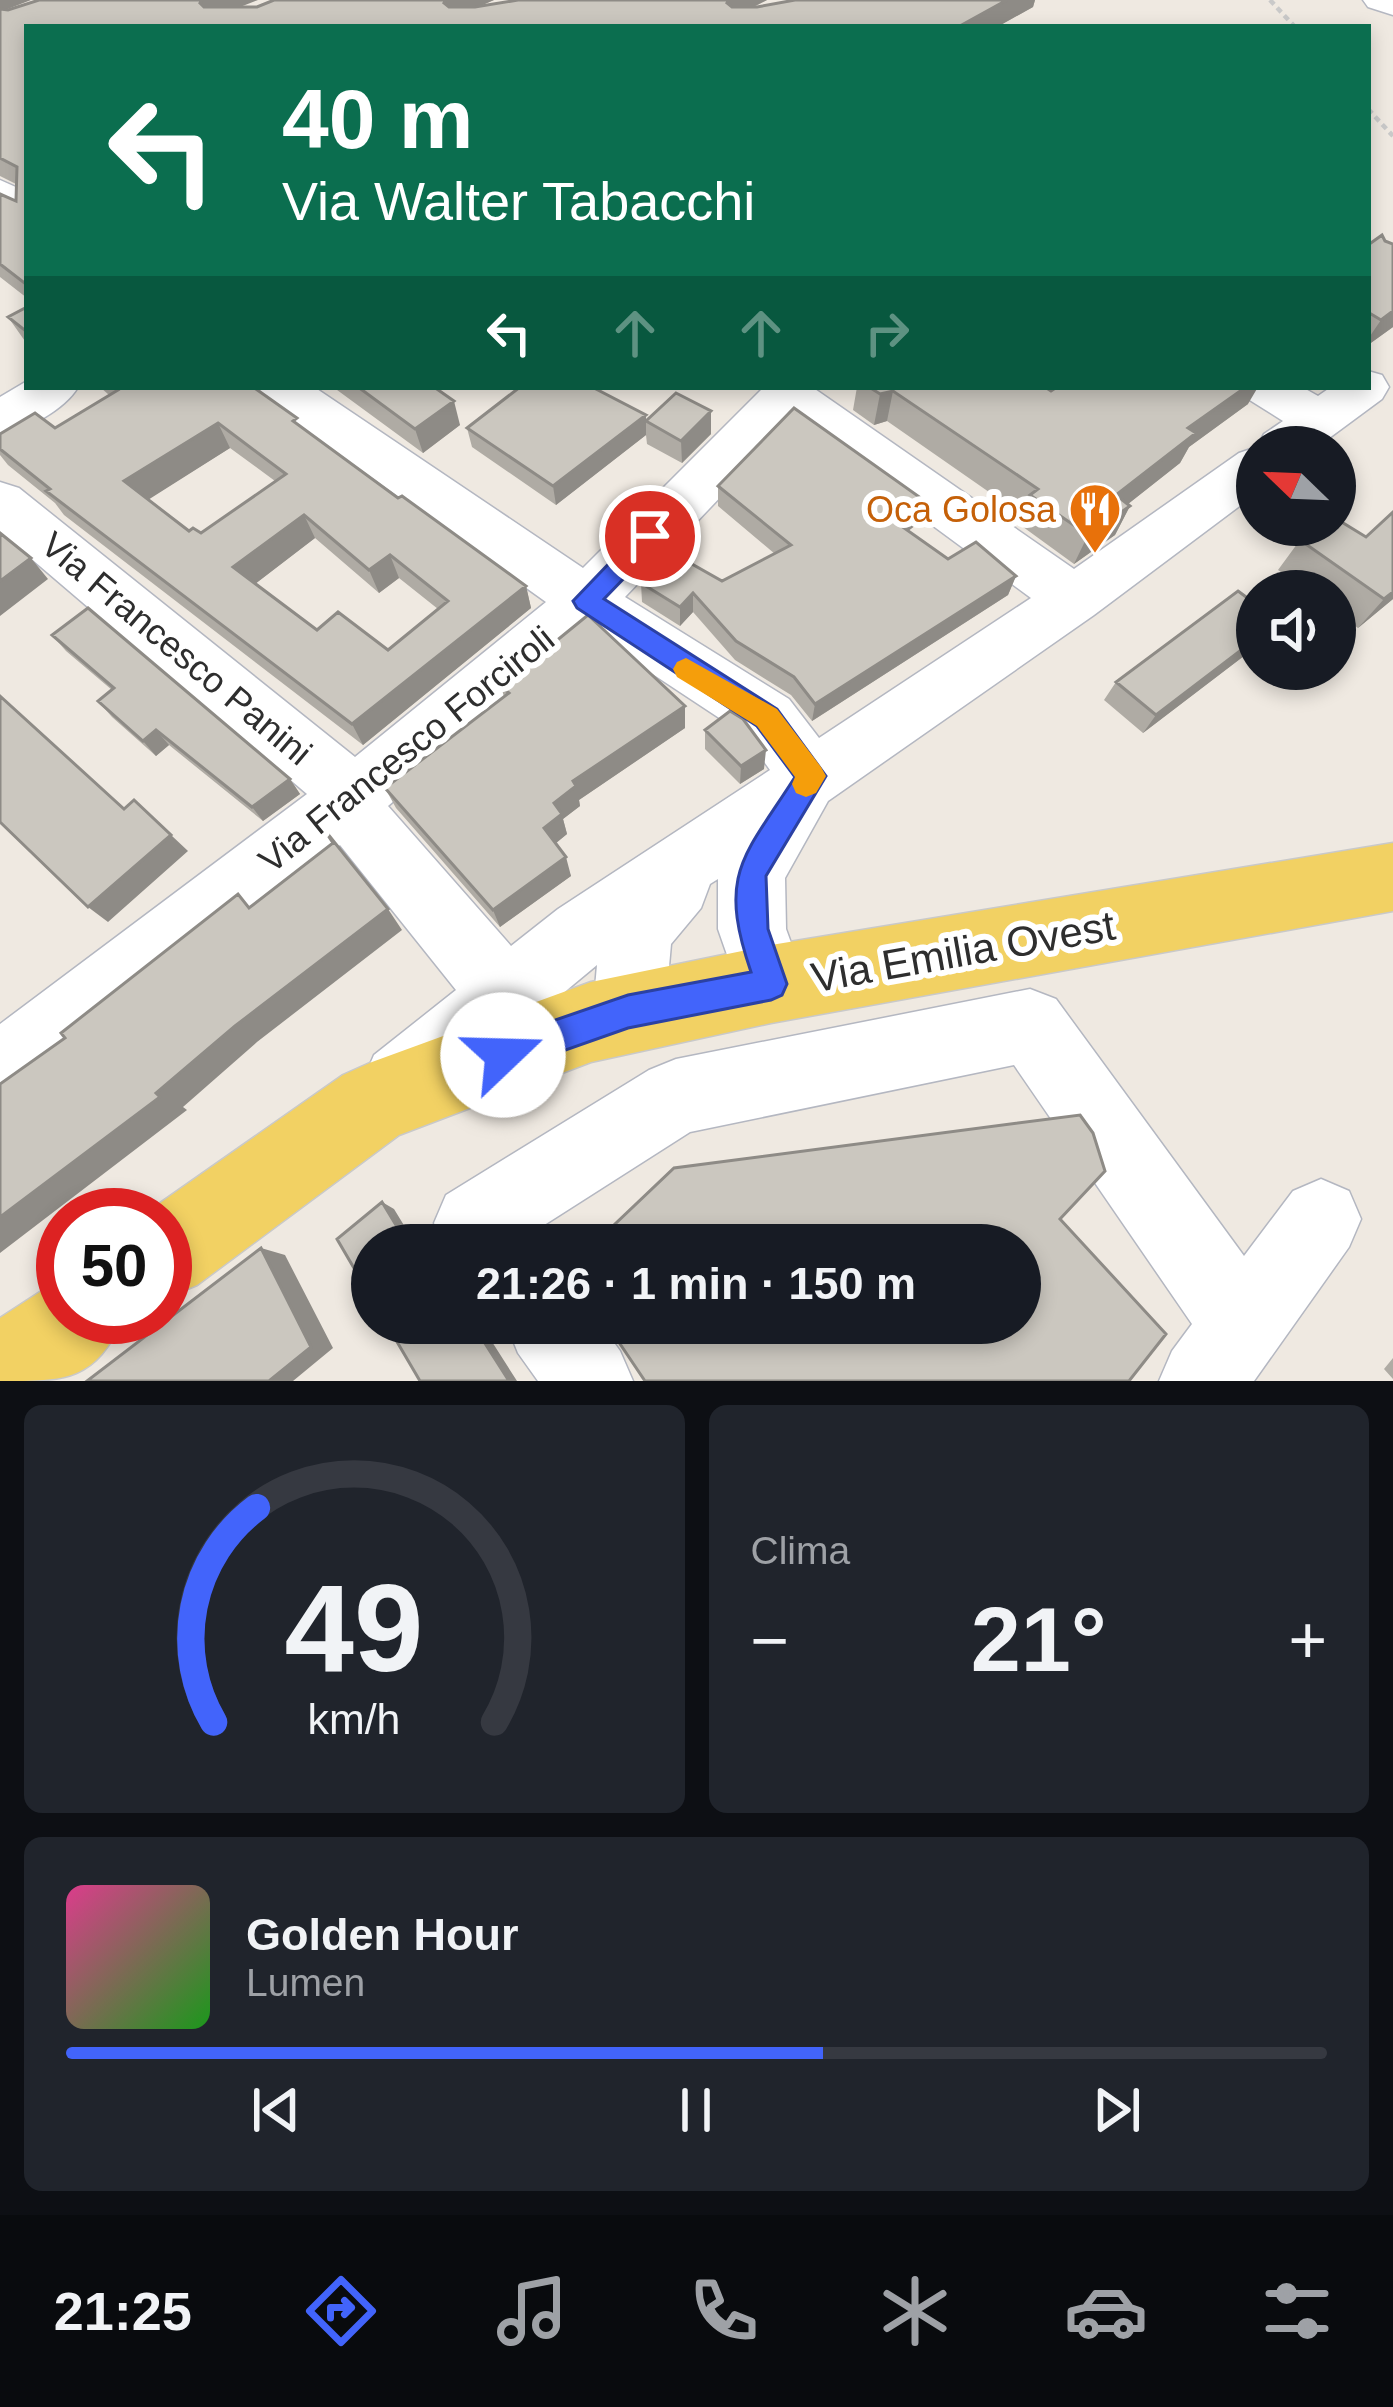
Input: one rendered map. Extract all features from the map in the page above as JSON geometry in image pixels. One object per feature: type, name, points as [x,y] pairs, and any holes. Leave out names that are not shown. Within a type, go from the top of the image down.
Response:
[{"type":"main road","name":"Via Emilia Ovest","points":[[192,1234],[372,1104],[628,1011],[1393,878]]},
{"type":"main road","points":[[0,1375],[42,1344]]},
{"type":"street","points":[[1380,0],[1393,5]]},
{"type":"street","points":[[0,419],[49,390]]},
{"type":"street","points":[[283,390],[586,601],[767,717],[811,776]]},
{"type":"street","name":"Via Francesco Forciroli","points":[[0,1070],[350,799],[586,601],[776,408],[784,390]]},
{"type":"street","name":"Via Francesco Forciroli","points":[[785,390],[1074,599]]},
{"type":"street","points":[[1267,390],[1296,426]]},
{"type":"street","points":[[1311,426],[1360,390]]},
{"type":"street","points":[[372,1104],[583,933],[1074,599],[1236,481]]},
{"type":"street","name":"Via Francesco Panini","points":[[0,502],[350,799],[505,994]]},
{"type":"street","points":[[771,984],[752,929],[751,873],[811,776]]},
{"type":"street","points":[[628,1011],[631,952],[656,904],[811,776]]},
{"type":"street","points":[[475,1224],[676,1097],[1030,1025],[1222,1353],[1321,1219]]},
{"type":"street","points":[[563,1344],[590,1381]]},
{"type":"path","points":[[1270,0],[1291,24]]},
{"type":"path","points":[[1371,112],[1393,136]]},
{"type":"building","points":[[39,0],[202,0],[204,7],[257,7],[274,0],[446,0],[449,7],[475,7],[518,0],[729,0],[732,7],[757,7],[795,0],[1007,0],[963,24],[24,24],[24,283],[0,264],[0,194],[16,201],[17,167],[0,158],[0,9]]},
{"type":"building","points":[[1382,235],[1393,244],[1393,311],[1381,320],[1371,314],[1371,243]]},
{"type":"building","points":[[24,309],[24,330],[8,317]]},
{"type":"building","points":[[118,390],[257,390],[398,498],[402,496],[526,586],[352,724],[46,491],[50,489],[0,449],[0,434],[35,413],[55,428]],"holes":[[[218,423],[286,474],[201,533],[193,528],[189,531],[124,481]],[[304,515],[369,570],[390,555],[448,601],[388,650],[338,612],[317,630],[233,567]]]},
{"type":"building","points":[[362,390],[438,390],[454,401],[415,429]]},
{"type":"building","points":[[516,390],[598,390],[646,415],[553,486],[467,428]]},
{"type":"building","points":[[874,390],[1242,390],[1188,428],[1196,433],[1116,495],[1130,506],[1088,535],[1030,495],[1038,489],[893,391],[880,394]]},
{"type":"building","points":[[676,393],[711,411],[681,441],[646,421]]},
{"type":"building","points":[[794,408],[925,501],[897,523],[948,559],[976,542],[1016,576],[815,704],[794,677],[736,641],[693,593],[680,607],[641,583],[664,560],[656,551],[660,546],[722,581],[791,545],[718,486]]},
{"type":"building","points":[[1393,512],[1393,592],[1384,599],[1356,579],[1356,570],[1343,570],[1309,546],[1356,546],[1356,531],[1366,537]]},
{"type":"building","points":[[0,533],[31,558],[0,581]]},
{"type":"building","points":[[1236,592],[1236,654],[1156,715],[1116,682]]},
{"type":"building","points":[[88,608],[290,779],[252,807],[156,730],[143,741],[98,701],[114,688],[52,635]]},
{"type":"building","points":[[588,615],[685,706],[573,781],[576,786],[554,803],[562,814],[544,828],[566,857],[493,910],[385,788],[509,693],[501,686]]},
{"type":"building","points":[[0,696],[124,809],[134,800],[171,835],[88,907],[0,822]]},
{"type":"building","points":[[730,711],[743,719],[766,750],[741,766],[705,730]]},
{"type":"building","points":[[323,828],[388,909],[235,1026],[156,1093],[160,1097],[0,1217],[0,1084],[65,1038],[61,1033],[238,894],[249,908],[333,843]]},
{"type":"building","points":[[1080,1115],[1093,1133],[1105,1171],[1060,1219],[1166,1334],[1129,1381],[645,1381],[620,1344],[1041,1344],[1041,1224],[615,1224],[674,1168]]},
{"type":"building","points":[[382,1202],[395,1224],[355,1224]]},
{"type":"building","points":[[351,1227],[351,1263],[337,1239]]},
{"type":"building","points":[[261,1248],[311,1347],[269,1381],[87,1381],[135,1344],[192,1344],[192,1301]]},
{"type":"building","points":[[398,1344],[485,1344],[509,1381],[420,1381]]},
{"type":"slow traffic","points":[[686,669],[767,717],[811,776],[806,784]]},
{"type":"place","name":"Oca Golosa","points":[[1095,555]]},
{"type":"route","points":[[503,1055],[628,1011],[771,984],[752,929],[751,873],[811,776],[767,717],[586,601],[650,536]]}]
